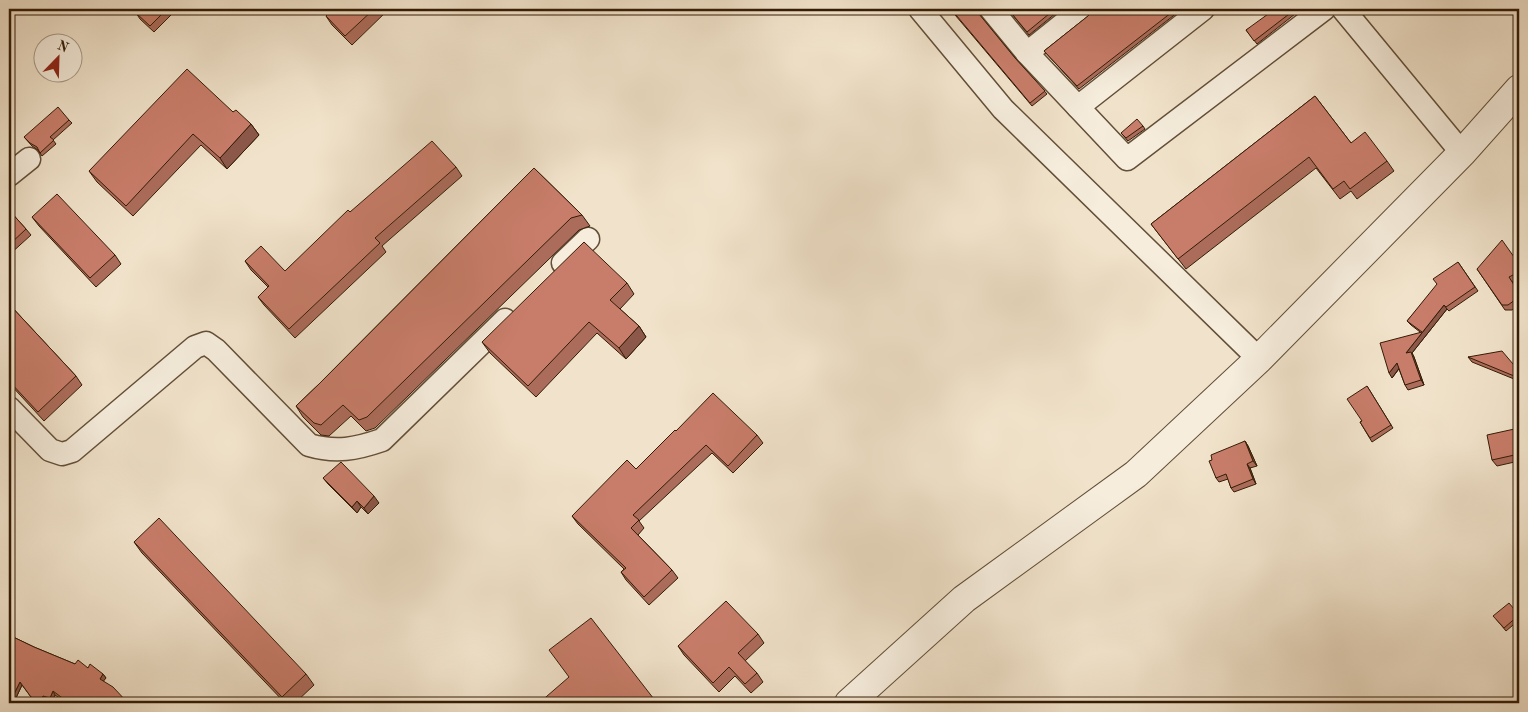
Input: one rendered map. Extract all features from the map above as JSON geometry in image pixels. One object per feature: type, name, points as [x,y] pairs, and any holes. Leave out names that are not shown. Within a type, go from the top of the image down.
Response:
[{"type":"street","points":[[920,9],[1003,109],[1259,359]]},
{"type":"street","points":[[991,9],[1027,53],[1127,160],[1324,9]]},
{"type":"street","points":[[1027,53],[1082,9]]},
{"type":"street","points":[[1078,107],[1202,9]]},
{"type":"street","points":[[1343,9],[1462,152]]},
{"type":"street","points":[[849,703],[964,599],[1136,474],[1259,359],[1462,152],[1519,88]]},
{"type":"street","points":[[9,175],[30,159]]},
{"type":"street","points":[[546,281],[588,239]]},
{"type":"street","points":[[9,408],[50,450],[62,454],[72,451],[195,347],[206,343],[216,350],[309,445],[325,450],[359,448],[382,440],[517,308]]},
{"type":"building","points":[[139,9],[167,9],[150,26],[136,13]]},
{"type":"building","points":[[333,9],[374,9],[345,36],[326,16]]},
{"type":"building","points":[[951,9],[976,9],[1015,58],[1045,91],[1030,103]]},
{"type":"building","points":[[1008,9],[1055,9],[1027,32]]},
{"type":"building","points":[[1092,9],[1176,9],[1077,86],[1044,51],[1088,16]]},
{"type":"building","points":[[1275,9],[1291,9],[1293,11],[1254,41],[1246,30]]},
{"type":"building","points":[[187,69],[233,112],[236,110],[251,124],[220,158],[193,134],[126,206],[89,171]]},
{"type":"building","points":[[1315,96],[1351,143],[1365,132],[1387,161],[1350,189],[1344,181],[1333,189],[1309,157],[1178,259],[1151,224]]},
{"type":"building","points":[[58,107],[69,120],[50,137],[54,140],[40,153],[37,147],[24,137]]},
{"type":"building","points":[[1137,119],[1143,126],[1126,138],[1121,133]]},
{"type":"building","points":[[432,141],[456,167],[375,238],[380,243],[289,329],[258,297],[269,286],[245,261],[261,246],[285,271],[348,210],[350,212]]},
{"type":"building","points":[[534,168],[582,215],[571,218],[367,417],[359,420],[343,405],[321,425],[314,423],[296,406]]},
{"type":"building","points":[[57,194],[115,255],[90,278],[32,217]]},
{"type":"building","points":[[9,210],[26,229],[9,245]]},
{"type":"building","points":[[1502,240],[1519,264],[1519,272],[1509,277],[1519,293],[1519,297],[1508,305],[1502,305],[1477,269]]},
{"type":"building","points":[[584,242],[627,283],[610,300],[639,326],[619,348],[589,322],[528,386],[482,342]]},
{"type":"building","points":[[1458,262],[1475,287],[1446,307],[1444,305],[1406,353],[1411,352],[1421,380],[1405,385],[1397,363],[1389,373],[1380,343],[1422,332],[1407,321],[1437,284],[1433,279]]},
{"type":"building","points":[[9,304],[76,376],[38,412],[9,381]]},
{"type":"building","points":[[1502,351],[1519,371],[1519,378],[1468,357]]},
{"type":"building","points":[[1367,386],[1391,425],[1370,438],[1360,422],[1362,421],[1347,399]]},
{"type":"building","points":[[713,393],[757,435],[728,466],[706,445],[633,515],[639,520],[631,528],[672,570],[644,597],[621,572],[626,568],[572,516],[627,460],[636,469]]},
{"type":"building","points":[[1519,428],[1519,454],[1492,460],[1487,435]]},
{"type":"building","points":[[1245,441],[1253,461],[1247,464],[1253,479],[1231,488],[1226,474],[1216,478],[1209,461],[1212,460],[1211,455]]},
{"type":"building","points":[[341,462],[374,496],[364,508],[357,501],[352,507],[323,478]]},
{"type":"building","points":[[159,518],[306,674],[282,697],[134,542]]},
{"type":"building","points":[[726,601],[758,634],[738,653],[757,673],[745,684],[729,667],[713,683],[678,646]]},
{"type":"building","points":[[1509,603],[1519,615],[1504,628],[1493,616]]},
{"type":"building","points":[[591,618],[657,703],[539,703],[569,677],[549,650]]},
{"type":"building","points":[[9,635],[75,664],[78,660],[88,668],[90,664],[103,674],[100,679],[113,687],[128,703],[69,703],[53,691],[50,698],[43,696],[40,701],[31,697],[20,682],[13,696],[9,694]]}]
